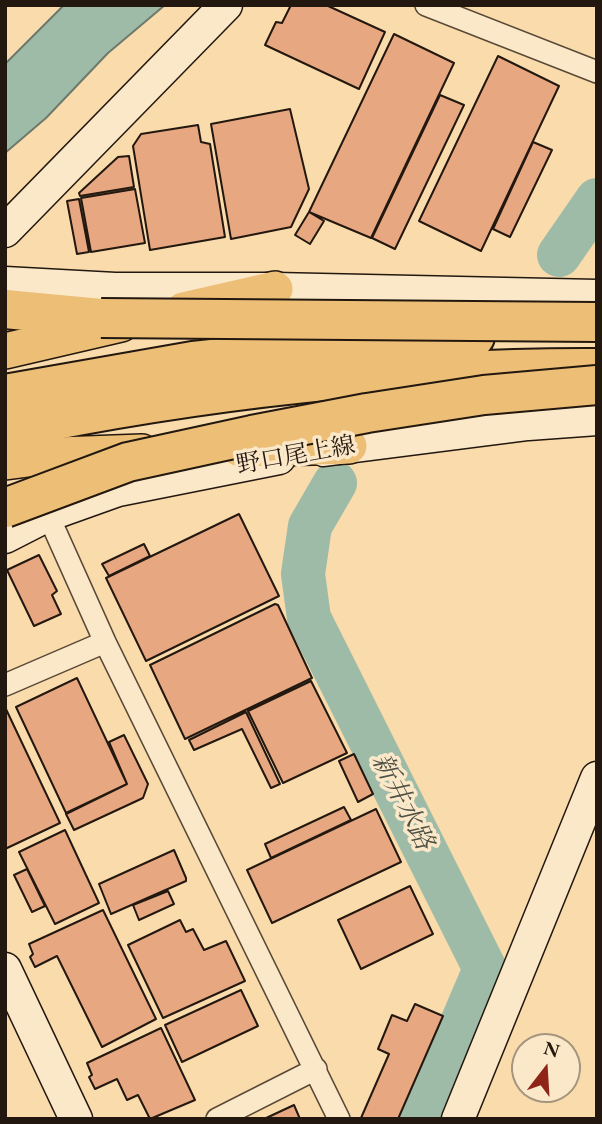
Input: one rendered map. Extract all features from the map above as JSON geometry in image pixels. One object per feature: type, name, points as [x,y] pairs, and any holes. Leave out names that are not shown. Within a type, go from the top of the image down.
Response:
[{"type":"highway","points":[[5,309],[101,318]]},
{"type":"highway","points":[[5,320],[101,318],[597,322]]},
{"type":"highway","points":[[5,394],[193,361],[430,339],[597,332]]},
{"type":"highway","points":[[5,430],[207,394],[466,370],[597,368]]},
{"type":"highway","points":[[5,495],[128,462],[367,413],[484,396],[597,385]]},
{"type":"highway","points":[[5,508],[128,462]]},
{"type":"main road","points":[[5,231],[226,5]]},
{"type":"main road","points":[[5,283],[115,289],[275,289],[597,296]]},
{"type":"main road","points":[[5,351],[275,289]]},
{"type":"main road","name":"野口尾上線","points":[[5,537],[48,514],[118,490],[189,474],[349,446],[528,424],[597,419]]},
{"type":"main road","points":[[5,462],[59,455],[349,446]]},
{"type":"main road","points":[[458,1119],[597,778]]},
{"type":"main road","points":[[5,969],[76,1119]]},
{"type":"street","points":[[426,5],[597,72]]},
{"type":"street","points":[[48,514],[104,642],[339,1119]]},
{"type":"street","points":[[5,685],[104,642]]},
{"type":"street","points":[[217,1119],[316,1069]]},
{"type":"shaded area","points":[[64,5],[165,5],[108,53],[46,118],[5,153],[5,64]]},
{"type":"building","points":[[291,5],[326,5],[385,32],[359,89],[265,45],[276,22],[282,23]]},
{"type":"building","points":[[394,34],[454,63],[371,238],[309,212]]},
{"type":"building","points":[[498,56],[559,86],[481,251],[419,221]]},
{"type":"building","points":[[440,95],[464,105],[395,249],[372,238]]},
{"type":"building","points":[[290,109],[309,189],[291,227],[231,239],[211,124]]},
{"type":"building","points":[[198,125],[201,142],[210,144],[225,237],[150,250],[133,146],[141,134]]},
{"type":"building","points":[[533,142],[552,150],[510,237],[493,229]]},
{"type":"building","points":[[129,156],[134,187],[80,196],[79,193],[118,157]]},
{"type":"building","points":[[135,189],[145,243],[91,252],[81,198]]},
{"type":"building","points":[[79,199],[89,252],[77,254],[67,201]]},
{"type":"building","points":[[309,212],[324,221],[310,244],[295,235]]},
{"type":"building","points":[[239,514],[279,596],[146,661],[106,578]]},
{"type":"building","points":[[144,544],[150,556],[109,576],[102,564]]},
{"type":"building","points":[[39,555],[57,591],[52,595],[61,614],[34,626],[7,570]]},
{"type":"building","points":[[275,604],[278,605],[312,678],[185,739],[150,665]]},
{"type":"building","points":[[77,678],[127,784],[66,813],[16,707]]},
{"type":"building","points":[[311,681],[347,753],[283,783],[248,711]]},
{"type":"building","points":[[5,707],[60,823],[5,849]]},
{"type":"building","points":[[246,712],[280,784],[271,788],[242,729],[194,750],[189,740]]},
{"type":"building","points":[[124,735],[148,784],[143,798],[74,830],[66,814],[127,784],[109,742]]},
{"type":"building","points":[[354,754],[373,794],[358,802],[339,761]]},
{"type":"building","points":[[344,807],[351,820],[271,858],[265,844]]},
{"type":"building","points":[[376,809],[401,862],[272,923],[247,870]]},
{"type":"building","points":[[65,830],[99,903],[55,924],[19,852]]},
{"type":"building","points":[[174,850],[186,881],[111,914],[99,884]]},
{"type":"building","points":[[27,869],[45,906],[32,912],[14,875]]},
{"type":"building","points":[[410,886],[433,934],[361,969],[338,920]]},
{"type":"building","points":[[168,891],[174,904],[139,920],[133,905]]},
{"type":"building","points":[[103,910],[156,1019],[102,1047],[57,956],[35,967],[30,957],[33,954],[29,944]]},
{"type":"building","points":[[180,920],[186,932],[193,929],[204,950],[226,941],[245,981],[163,1018],[128,945]]},
{"type":"building","points":[[241,990],[258,1026],[182,1062],[165,1025]]},
{"type":"building","points":[[415,1004],[443,1016],[398,1119],[361,1118],[389,1054],[378,1049],[392,1015],[407,1021]]},
{"type":"building","points":[[161,1028],[195,1100],[150,1119],[138,1095],[127,1100],[117,1079],[95,1089],[89,1077],[92,1075],[87,1063]]},
{"type":"building","points":[[294,1105],[300,1119],[264,1119]]},
{"type":"waterway","name":"新井水路","points":[[559,255],[597,200]]},
{"type":"waterway","name":"新井水路","points":[[335,483],[310,526],[303,574],[309,618],[485,969],[421,1119]]}]
